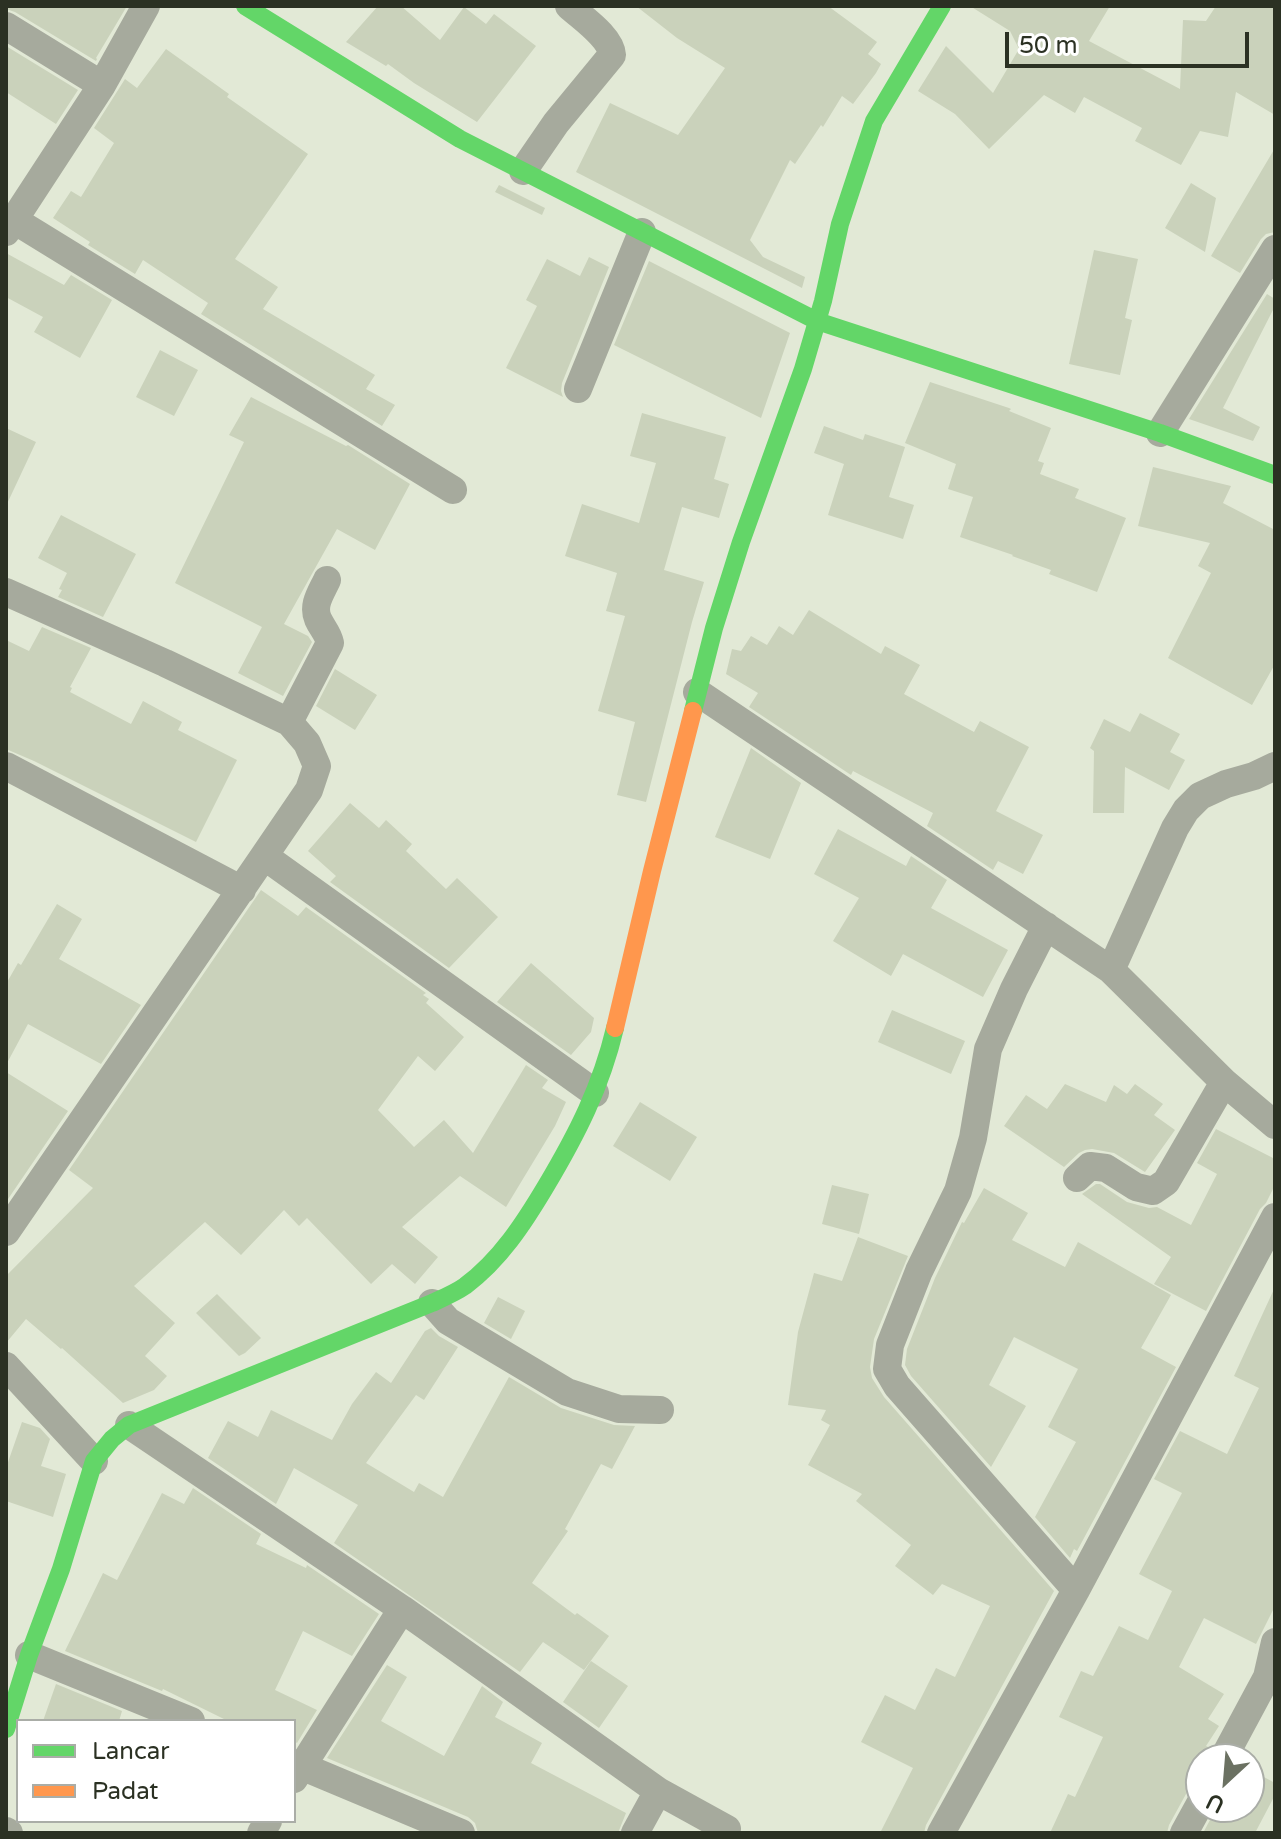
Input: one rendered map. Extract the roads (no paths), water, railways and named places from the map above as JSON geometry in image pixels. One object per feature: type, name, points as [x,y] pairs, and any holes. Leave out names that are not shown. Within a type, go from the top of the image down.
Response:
[{"type":"street","points":[[146,6],[102,85],[10,226],[453,490]]},
{"type":"street","points":[[245,6],[460,139],[817,321],[1160,433],[1275,475]]},
{"type":"street","points":[[523,171],[556,123],[612,55],[606,40],[569,6]]},
{"type":"street","points":[[6,1729],[94,1461],[112,1439],[129,1425],[432,1303],[464,1287],[503,1250],[521,1227],[575,1137],[610,1050],[714,628],[741,542],[803,369],[840,224],[874,121],[928,12]]},
{"type":"street","points":[[6,26],[102,85]]},
{"type":"street","points":[[578,389],[642,232]]},
{"type":"street","points":[[1160,433],[1275,249]]},
{"type":"street","points":[[289,722],[330,643],[315,606],[327,580]]},
{"type":"street","points":[[6,592],[289,722],[307,743],[317,766],[309,790],[6,1232]]},
{"type":"street","points":[[697,692],[1111,970],[1224,1082],[1275,1125]]},
{"type":"street","points":[[6,766],[242,890]]},
{"type":"street","points":[[1111,970],[1186,810],[1200,796],[1275,766]]},
{"type":"street","points":[[264,856],[595,1093]]},
{"type":"street","points":[[1046,926],[988,1049],[973,1138],[958,1191],[919,1271],[890,1345],[887,1369],[897,1386],[1076,1590]]},
{"type":"street","points":[[1077,1178],[1090,1166],[1106,1168],[1136,1187],[1153,1191],[1166,1182],[1224,1082]]},
{"type":"street","points":[[941,1833],[1076,1590],[1275,1217]]},
{"type":"street","points":[[432,1303],[448,1321],[567,1392],[619,1409],[660,1410]]},
{"type":"street","points":[[6,1366],[94,1461]]},
{"type":"street","points":[[129,1425],[402,1609],[658,1791],[727,1829]]},
{"type":"street","points":[[402,1609],[297,1770],[461,1833]]},
{"type":"street","points":[[1233,1743],[1271,1681],[1275,1642]]},
{"type":"street","points":[[29,1655],[186,1719]]},
{"type":"street","points":[[635,1833],[658,1791]]}]
